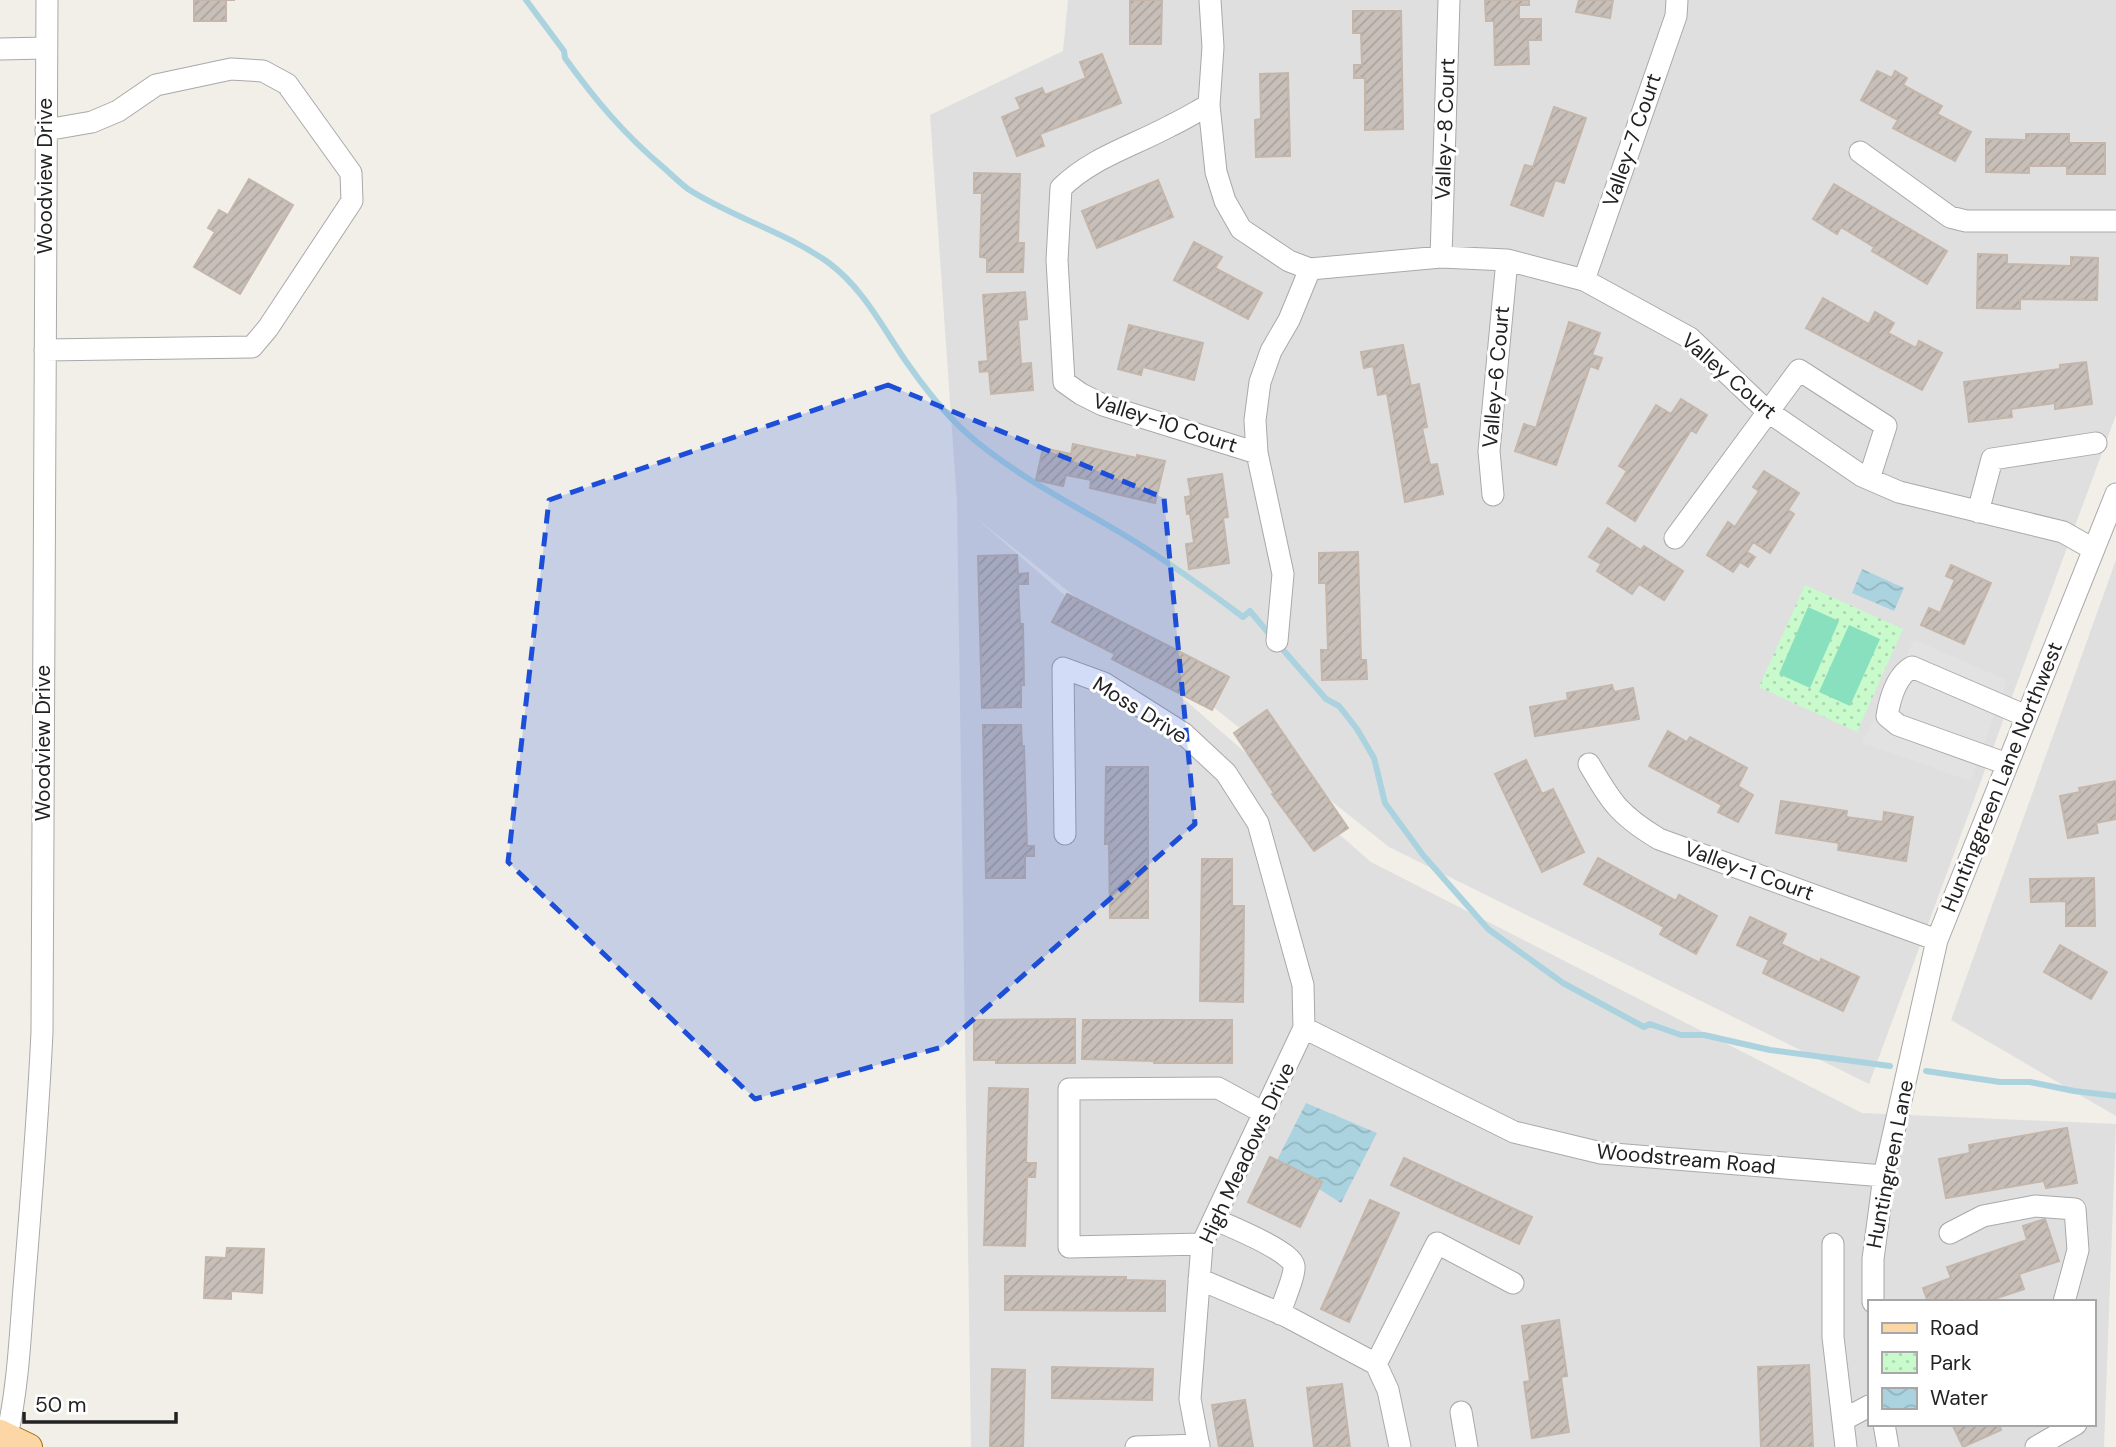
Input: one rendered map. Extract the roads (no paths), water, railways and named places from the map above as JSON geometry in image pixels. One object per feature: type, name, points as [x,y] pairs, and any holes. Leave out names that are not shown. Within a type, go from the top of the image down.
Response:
[{"type":"street","name":"Woodview Drive","points":[[12,1439],[42,1032],[47,0]]},
{"type":"street","points":[[1210,0],[1213,47],[1209,105],[1216,172],[1225,201],[1241,229],[1289,261],[1310,270]]},
{"type":"street","name":"Valley-8 Court","points":[[1441,257],[1449,0]]},
{"type":"street","name":"Valley-7 Court","points":[[1584,280],[1676,16],[1677,0]]},
{"type":"street","points":[[0,49],[46,48]]},
{"type":"street","points":[[45,350],[252,347],[268,328],[352,201],[351,173],[286,84],[263,71],[231,69],[156,85],[118,111],[92,122],[46,130]]},
{"type":"street","name":"Valley-10 Court","points":[[1209,105],[1096,161],[1077,172],[1061,188],[1056,260],[1064,382],[1103,405],[1257,453]]},
{"type":"street","points":[[1860,152],[1950,217],[1966,221],[2116,220]]},
{"type":"street","name":"Valley Court","points":[[1310,270],[1441,257],[1507,260],[1584,280],[1690,338],[1767,411],[1869,479],[1899,492],[2063,532],[2093,548]]},
{"type":"street","name":"Valley-6 Court","points":[[1493,495],[1489,451],[1507,260]]},
{"type":"street","name":"Valley-10 Court","points":[[1278,641],[1283,574],[1257,453],[1255,420],[1260,382],[1270,351],[1289,320],[1310,270]]},
{"type":"street","points":[[1675,538],[1799,370],[1885,426],[1869,479]]},
{"type":"street","points":[[1978,512],[1992,459],[2096,443]]},
{"type":"street","name":"Huntinggreen Lane Northwest","points":[[1908,1067],[1937,940],[2116,494]]},
{"type":"street","points":[[2007,764],[1898,725],[1887,716],[1889,703],[1902,673],[1912,667],[2026,716]]},
{"type":"street","name":"Moss Drive","points":[[1065,834],[1063,668],[1104,683],[1183,733],[1226,773],[1258,823],[1303,985],[1304,1028]]},
{"type":"street","name":"Valley-1 Court","points":[[1589,764],[1613,804],[1633,823],[1659,839],[1937,940]]},
{"type":"street","name":"High Meadows Drive","points":[[1199,1446],[1190,1399],[1202,1244],[1304,1028]]},
{"type":"street","name":"Woodstream Road","points":[[1304,1028],[1514,1132],[1601,1153],[1884,1177]]},
{"type":"street","name":"Huntingreen Lane","points":[[1873,1300],[1873,1259],[1884,1177],[1908,1067]]},
{"type":"street","points":[[1202,1244],[1069,1247],[1069,1089],[1218,1088],[1264,1113]]},
{"type":"street","points":[[1950,1233],[1983,1216],[2035,1206],[2075,1209],[2078,1250],[2065,1300]]},
{"type":"street","points":[[1214,1219],[1291,1259],[1294,1268],[1280,1314]]},
{"type":"street","points":[[1376,1364],[1437,1243],[1513,1283]]},
{"type":"street","points":[[1833,1244],[1833,1337],[1846,1447]]},
{"type":"street","points":[[1199,1279],[1280,1314],[1376,1364],[1388,1390],[1400,1447]]},
{"type":"street","points":[[1843,1420],[1868,1407]]},
{"type":"street","points":[[1461,1412],[1467,1447]]},
{"type":"street","points":[[1884,1426],[1888,1447]]},
{"type":"street","points":[[2036,1447],[2073,1426]]},
{"type":"street","points":[[1136,1447],[1199,1446]]},
{"type":"water","points":[[1862,569],[1904,588],[1894,611],[1852,593]]},
{"type":"water","points":[[1306,1103],[1377,1133],[1341,1203],[1276,1162]]},
{"type":"waterway","points":[[526,0],[599,103],[636,143],[682,184],[705,199],[812,252],[842,274],[874,312],[925,387],[968,434],[1022,475],[1157,555],[1243,617],[1250,611],[1271,636]]},
{"type":"waterway","points":[[1278,644],[1326,699],[1339,706],[1357,729],[1374,758],[1385,803],[1423,855],[1488,929],[1563,983],[1644,1027],[1650,1024],[1681,1035],[1704,1035],[1770,1050],[1890,1066]]},
{"type":"waterway","points":[[1926,1071],[2000,1082],[2030,1082],[2116,1096]]}]
